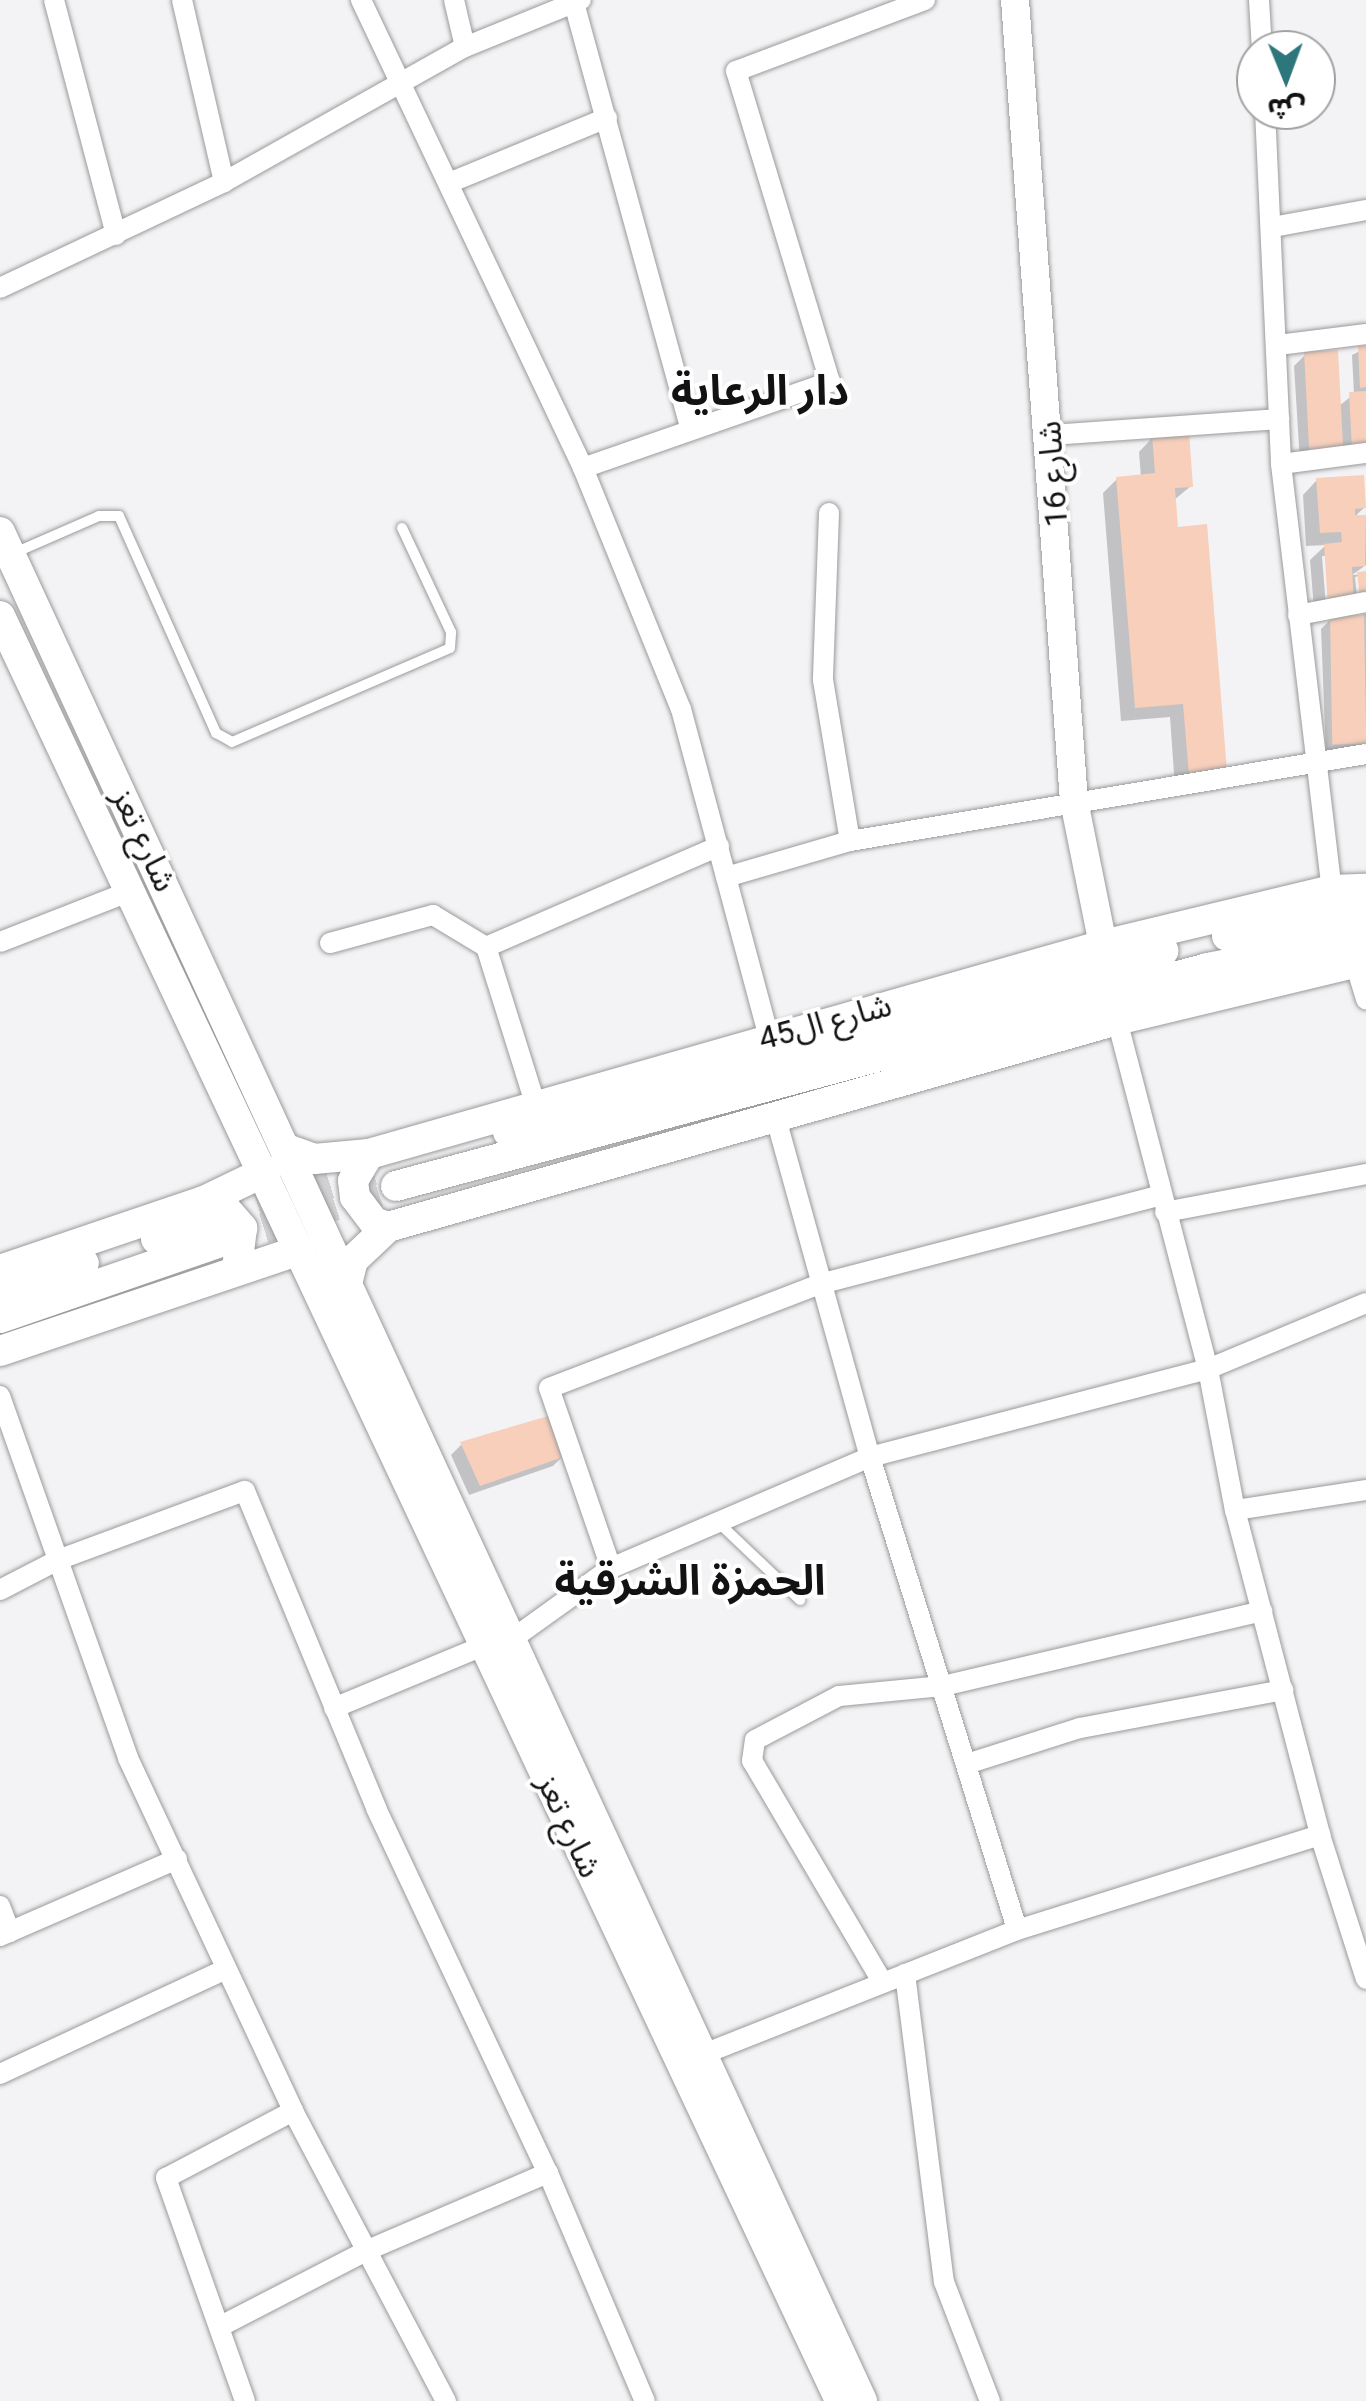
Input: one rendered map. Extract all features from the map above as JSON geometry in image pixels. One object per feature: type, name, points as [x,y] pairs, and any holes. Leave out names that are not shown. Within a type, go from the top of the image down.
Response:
[{"type":"main road","name":"شارع تعز","points":[[5,543],[288,1149],[346,1288],[515,1637],[840,2401]]},
{"type":"main road","name":"شارع تعز","points":[[0,616],[266,1171],[485,1645],[862,2401]]},
{"type":"main road","name":"شارع ال45","points":[[384,1168],[536,1103],[1103,946],[1332,890],[1366,890]]},
{"type":"main road","name":"شارع ال45","points":[[384,1168],[1196,942],[1366,907]]},
{"type":"main road","name":"شارع ال45","points":[[288,1149],[314,1158],[384,1168],[1208,968],[1362,953]]},
{"type":"main road","points":[[346,1288],[353,1260],[388,1227],[775,1115],[1362,953]]},
{"type":"main road","points":[[384,1168],[353,1181],[354,1197],[374,1222],[388,1227]]},
{"type":"main road","points":[[0,1318],[213,1220],[266,1171]]},
{"type":"main road","points":[[0,1296],[213,1220],[224,1207],[242,1228],[238,1268]]},
{"type":"main road","points":[[0,1270],[213,1220]]},
{"type":"main road","points":[[0,1351],[300,1250]]},
{"type":"street","points":[[54,0],[116,235]]},
{"type":"street","points":[[182,0],[224,182]]},
{"type":"street","points":[[361,0],[584,468],[681,708],[769,1038]]},
{"type":"street","points":[[454,0],[465,47]]},
{"type":"street","points":[[584,468],[690,426],[830,382],[736,70],[925,0]]},
{"type":"street","name":"شارع 16","points":[[1014,0],[1051,435],[1074,801],[1103,946]]},
{"type":"street","points":[[1259,0],[1261,30]]},
{"type":"street","points":[[0,288],[224,182],[465,47],[578,1],[690,426]]},
{"type":"street","points":[[450,182],[607,118]]},
{"type":"street","points":[[1266,130],[1281,464],[1313,764],[1332,890]]},
{"type":"street","points":[[1272,227],[1366,210]]},
{"type":"street","points":[[1278,345],[1366,334]]},
{"type":"street","points":[[1051,435],[1280,419]]},
{"type":"street","points":[[1281,464],[1366,453]]},
{"type":"street","points":[[829,513],[823,680],[850,841]]},
{"type":"street","points":[[1298,615],[1366,602]]},
{"type":"street","points":[[726,878],[850,841],[1366,754]]},
{"type":"street","points":[[486,948],[719,846]]},
{"type":"street","points":[[0,942],[131,891]]},
{"type":"street","points":[[330,943],[433,915],[486,948],[536,1103]]},
{"type":"street","points":[[1362,953],[1366,1000]]},
{"type":"street","points":[[1117,1020],[1208,1370],[1235,1510],[1320,1835],[1365,1975]]},
{"type":"street","points":[[775,1115],[870,1457],[970,1763],[1017,1930]]},
{"type":"street","points":[[611,1568],[548,1388],[820,1284],[1163,1203],[1366,1174]]},
{"type":"street","points":[[515,1637],[611,1568],[870,1457],[1208,1370],[1366,1303]]},
{"type":"street","points":[[0,1396],[128,1758],[293,2111],[446,2401]]},
{"type":"street","points":[[1235,1510],[1366,1490]]},
{"type":"street","points":[[0,1590],[58,1560],[245,1491],[334,1708],[548,2173],[644,2401]]},
{"type":"street","points":[[882,1983],[749,1749],[755,1740],[839,1696],[943,1686],[1262,1611]]},
{"type":"street","points":[[334,1708],[485,1645]]},
{"type":"street","points":[[970,1763],[1080,1728],[1282,1690]]},
{"type":"street","points":[[693,2058],[1017,1930],[1320,1835]]},
{"type":"street","points":[[0,1906],[5,1934],[176,1859]]},
{"type":"street","points":[[0,2074],[226,1969]]},
{"type":"street","points":[[905,1974],[944,2282],[990,2401]]},
{"type":"street","points":[[245,2401],[166,2178],[293,2111]]},
{"type":"street","points":[[219,2327],[368,2250],[548,2173]]},
{"type":"lane","points":[[5,543],[99,516],[119,516],[216,733],[232,742],[450,648],[451,632],[402,528]]},
{"type":"lane","points":[[718,1522],[800,1600]]},
{"type":"building","points":[[1358,346],[1366,346],[1366,387],[1360,388]]},
{"type":"building","points":[[1338,350],[1343,452],[1309,454],[1304,352]]},
{"type":"building","points":[[1366,391],[1366,448],[1352,449],[1349,392]]},
{"type":"building","points":[[1189,432],[1193,487],[1175,488],[1178,527],[1207,524],[1227,771],[1189,775],[1183,704],[1135,708],[1116,477],[1155,473],[1152,435]]},
{"type":"building","points":[[1364,475],[1366,508],[1355,509],[1355,515],[1366,515],[1365,566],[1352,567],[1354,605],[1328,608],[1324,544],[1342,542],[1341,532],[1320,533],[1316,478]]},
{"type":"building","points":[[1366,571],[1366,600],[1360,600],[1357,572]]},
{"type":"building","points":[[1364,615],[1366,744],[1332,745],[1330,616]]},
{"type":"building","points":[[555,1414],[566,1456],[480,1486],[460,1442]]},
{"type":"tunnel","points":[[215,1219],[386,1166]]},
{"type":"tunnel","points":[[221,1242],[396,1186]]},
{"type":"district","name":"دار الرعاية","points":[[760,391]]},
{"type":"district","name":"الحمزة الشرقية","points":[[690,1581]]}]
